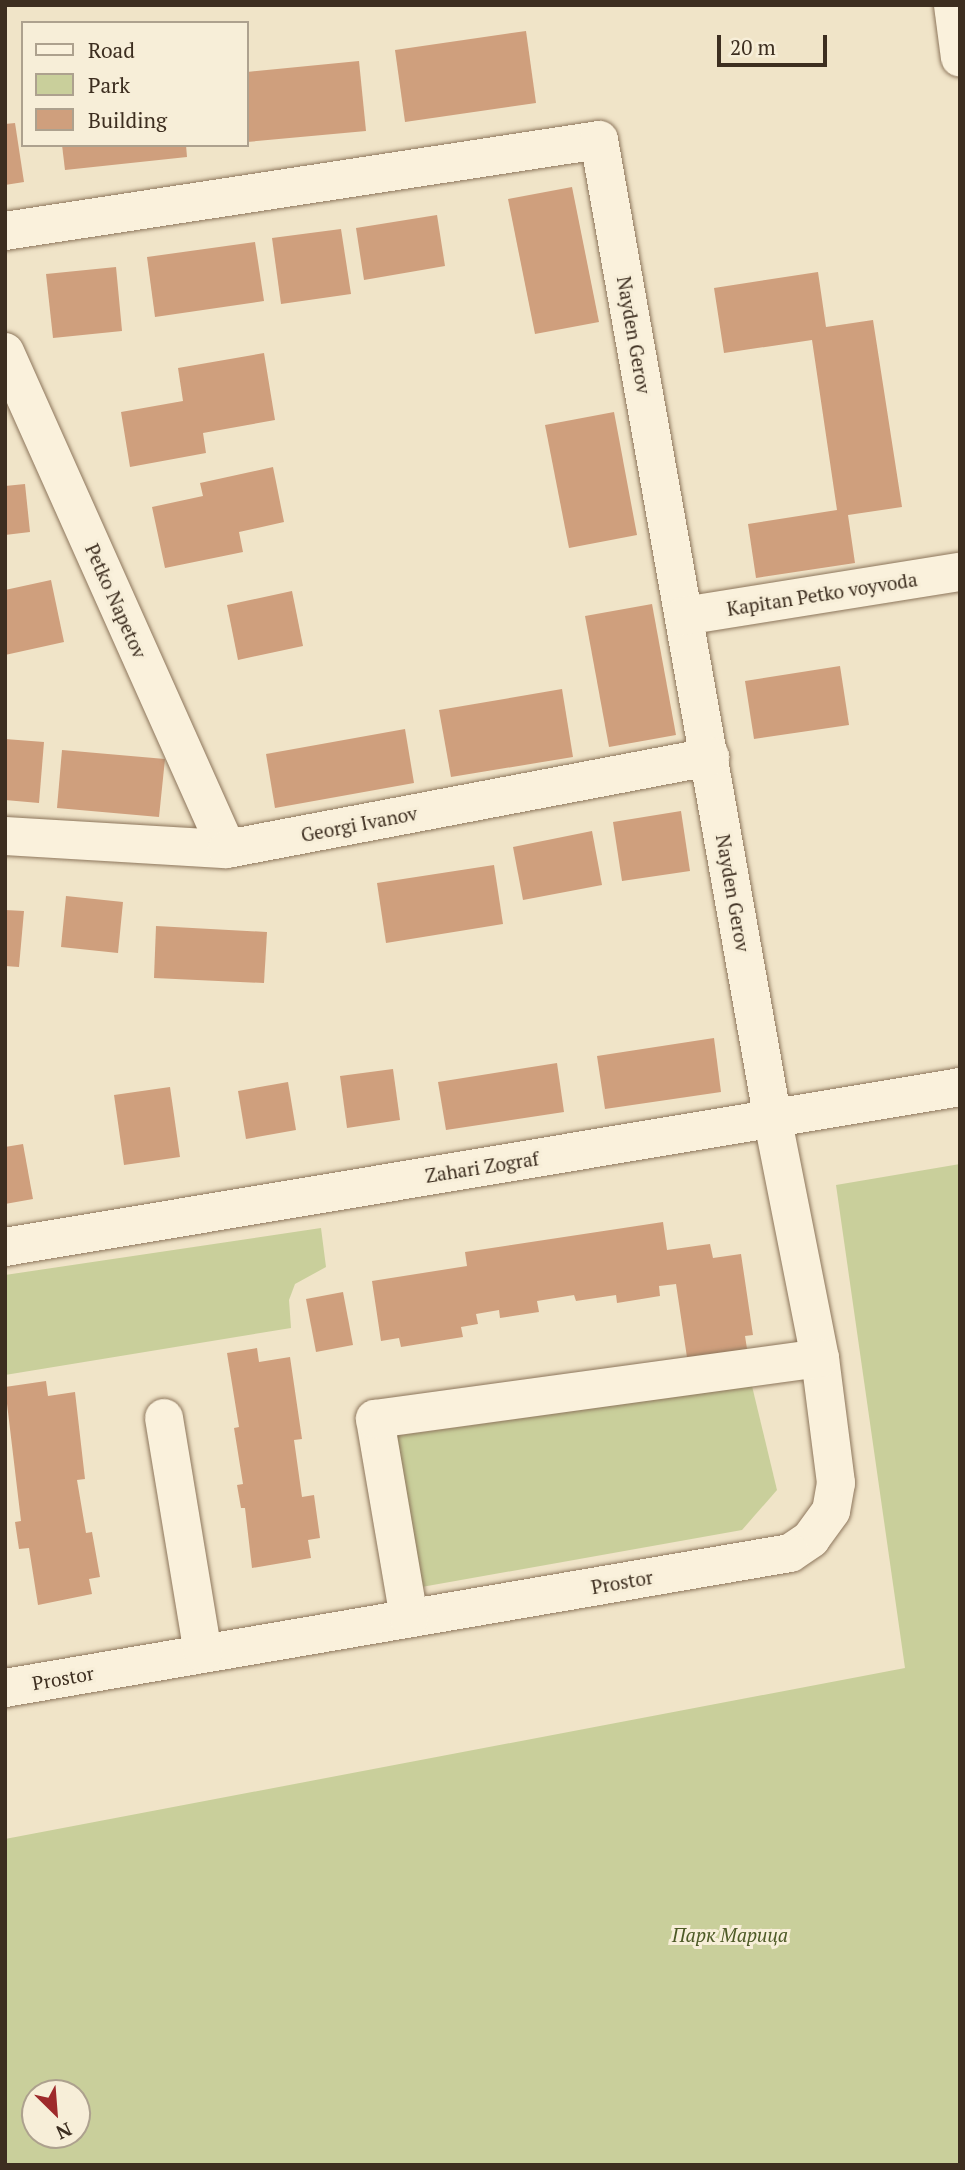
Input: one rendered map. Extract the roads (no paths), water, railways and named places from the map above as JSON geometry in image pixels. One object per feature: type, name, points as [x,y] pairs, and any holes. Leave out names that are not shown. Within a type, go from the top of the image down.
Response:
[{"type":"street","points":[[953,5],[960,58]]},
{"type":"street","name":"Nayden Gerov","points":[[5,231],[599,140],[774,1121]]},
{"type":"street","name":"Petko Napetov","points":[[5,352],[227,849]]},
{"type":"street","name":"Kapitan Petko voyvoda","points":[[684,616],[960,572]]},
{"type":"street","name":"Georgi Ivanov","points":[[5,836],[227,849],[709,757]]},
{"type":"street","name":"Zahari Zograf","points":[[5,1247],[774,1121],[960,1087]]},
{"type":"street","name":"Prostor","points":[[5,1688],[790,1553],[811,1539],[831,1511],[836,1483],[820,1358],[774,1121]]},
{"type":"street","points":[[410,1618],[375,1419],[820,1358]]},
{"type":"street","points":[[164,1419],[203,1653]]},
{"type":"park label","name":"Парк Марица","points":[[730,1935]]}]
